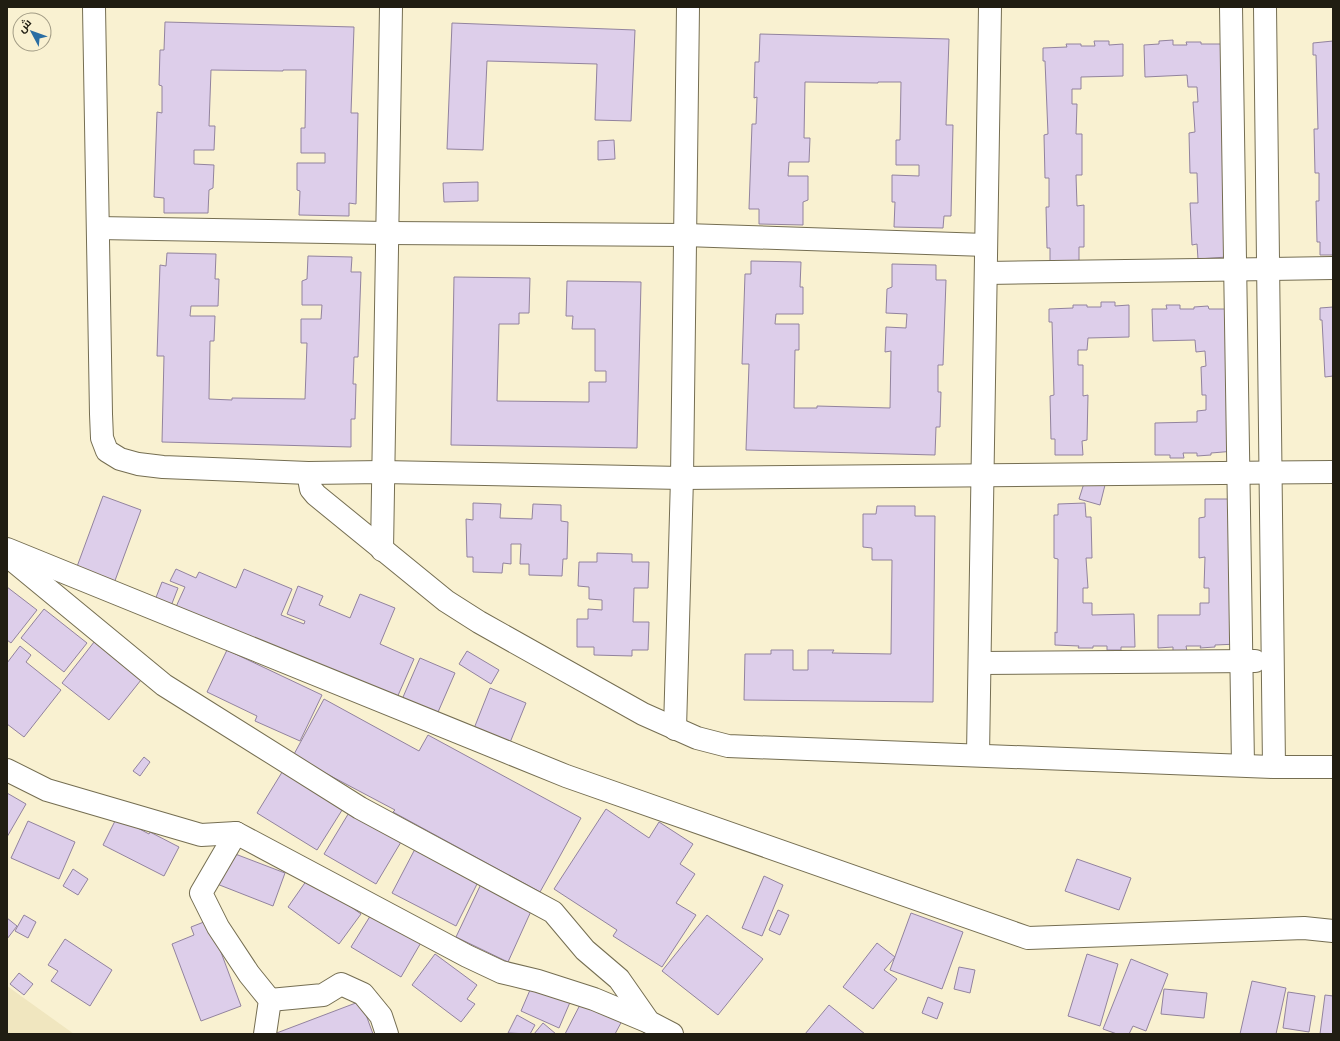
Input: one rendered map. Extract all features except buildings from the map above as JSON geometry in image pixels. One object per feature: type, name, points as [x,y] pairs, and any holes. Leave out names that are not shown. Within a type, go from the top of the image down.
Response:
[{"type":"street","points":[[94,7],[102,438],[107,451],[120,459],[138,464],[163,467],[308,473],[383,472],[682,478],[1333,472]]},
{"type":"street","points":[[382,550],[391,7]]},
{"type":"street","points":[[675,729],[682,478],[688,7]]},
{"type":"street","points":[[978,755],[990,7]]},
{"type":"street","points":[[1231,7],[1243,765]]},
{"type":"street","points":[[1265,7],[1274,767]]},
{"type":"street","points":[[98,228],[685,236],[986,245]]},
{"type":"street","points":[[986,273],[1333,268]]},
{"type":"street","points":[[308,473],[311,489],[316,495],[446,601],[479,622],[643,714],[697,738],[728,746],[1274,767],[1333,767]]},
{"type":"street","points":[[7,549],[566,776],[1028,938],[1304,928],[1333,931]]},
{"type":"street","points":[[7,555],[164,685],[360,808],[553,912],[585,950],[619,980],[649,1022]]},
{"type":"street","points":[[980,664],[1272,661]]},
{"type":"street","points":[[7,770],[47,790],[201,835],[236,833],[467,956],[502,972],[538,981],[594,999],[649,1022],[672,1034]]},
{"type":"street","points":[[236,833],[201,893],[218,927],[249,974],[270,1000],[265,1034]]},
{"type":"street","points":[[270,1000],[323,995],[341,984],[363,994],[381,1016],[387,1034]]},
{"type":"shaded area","points":[[7,986],[74,1034],[7,1034]]}]
